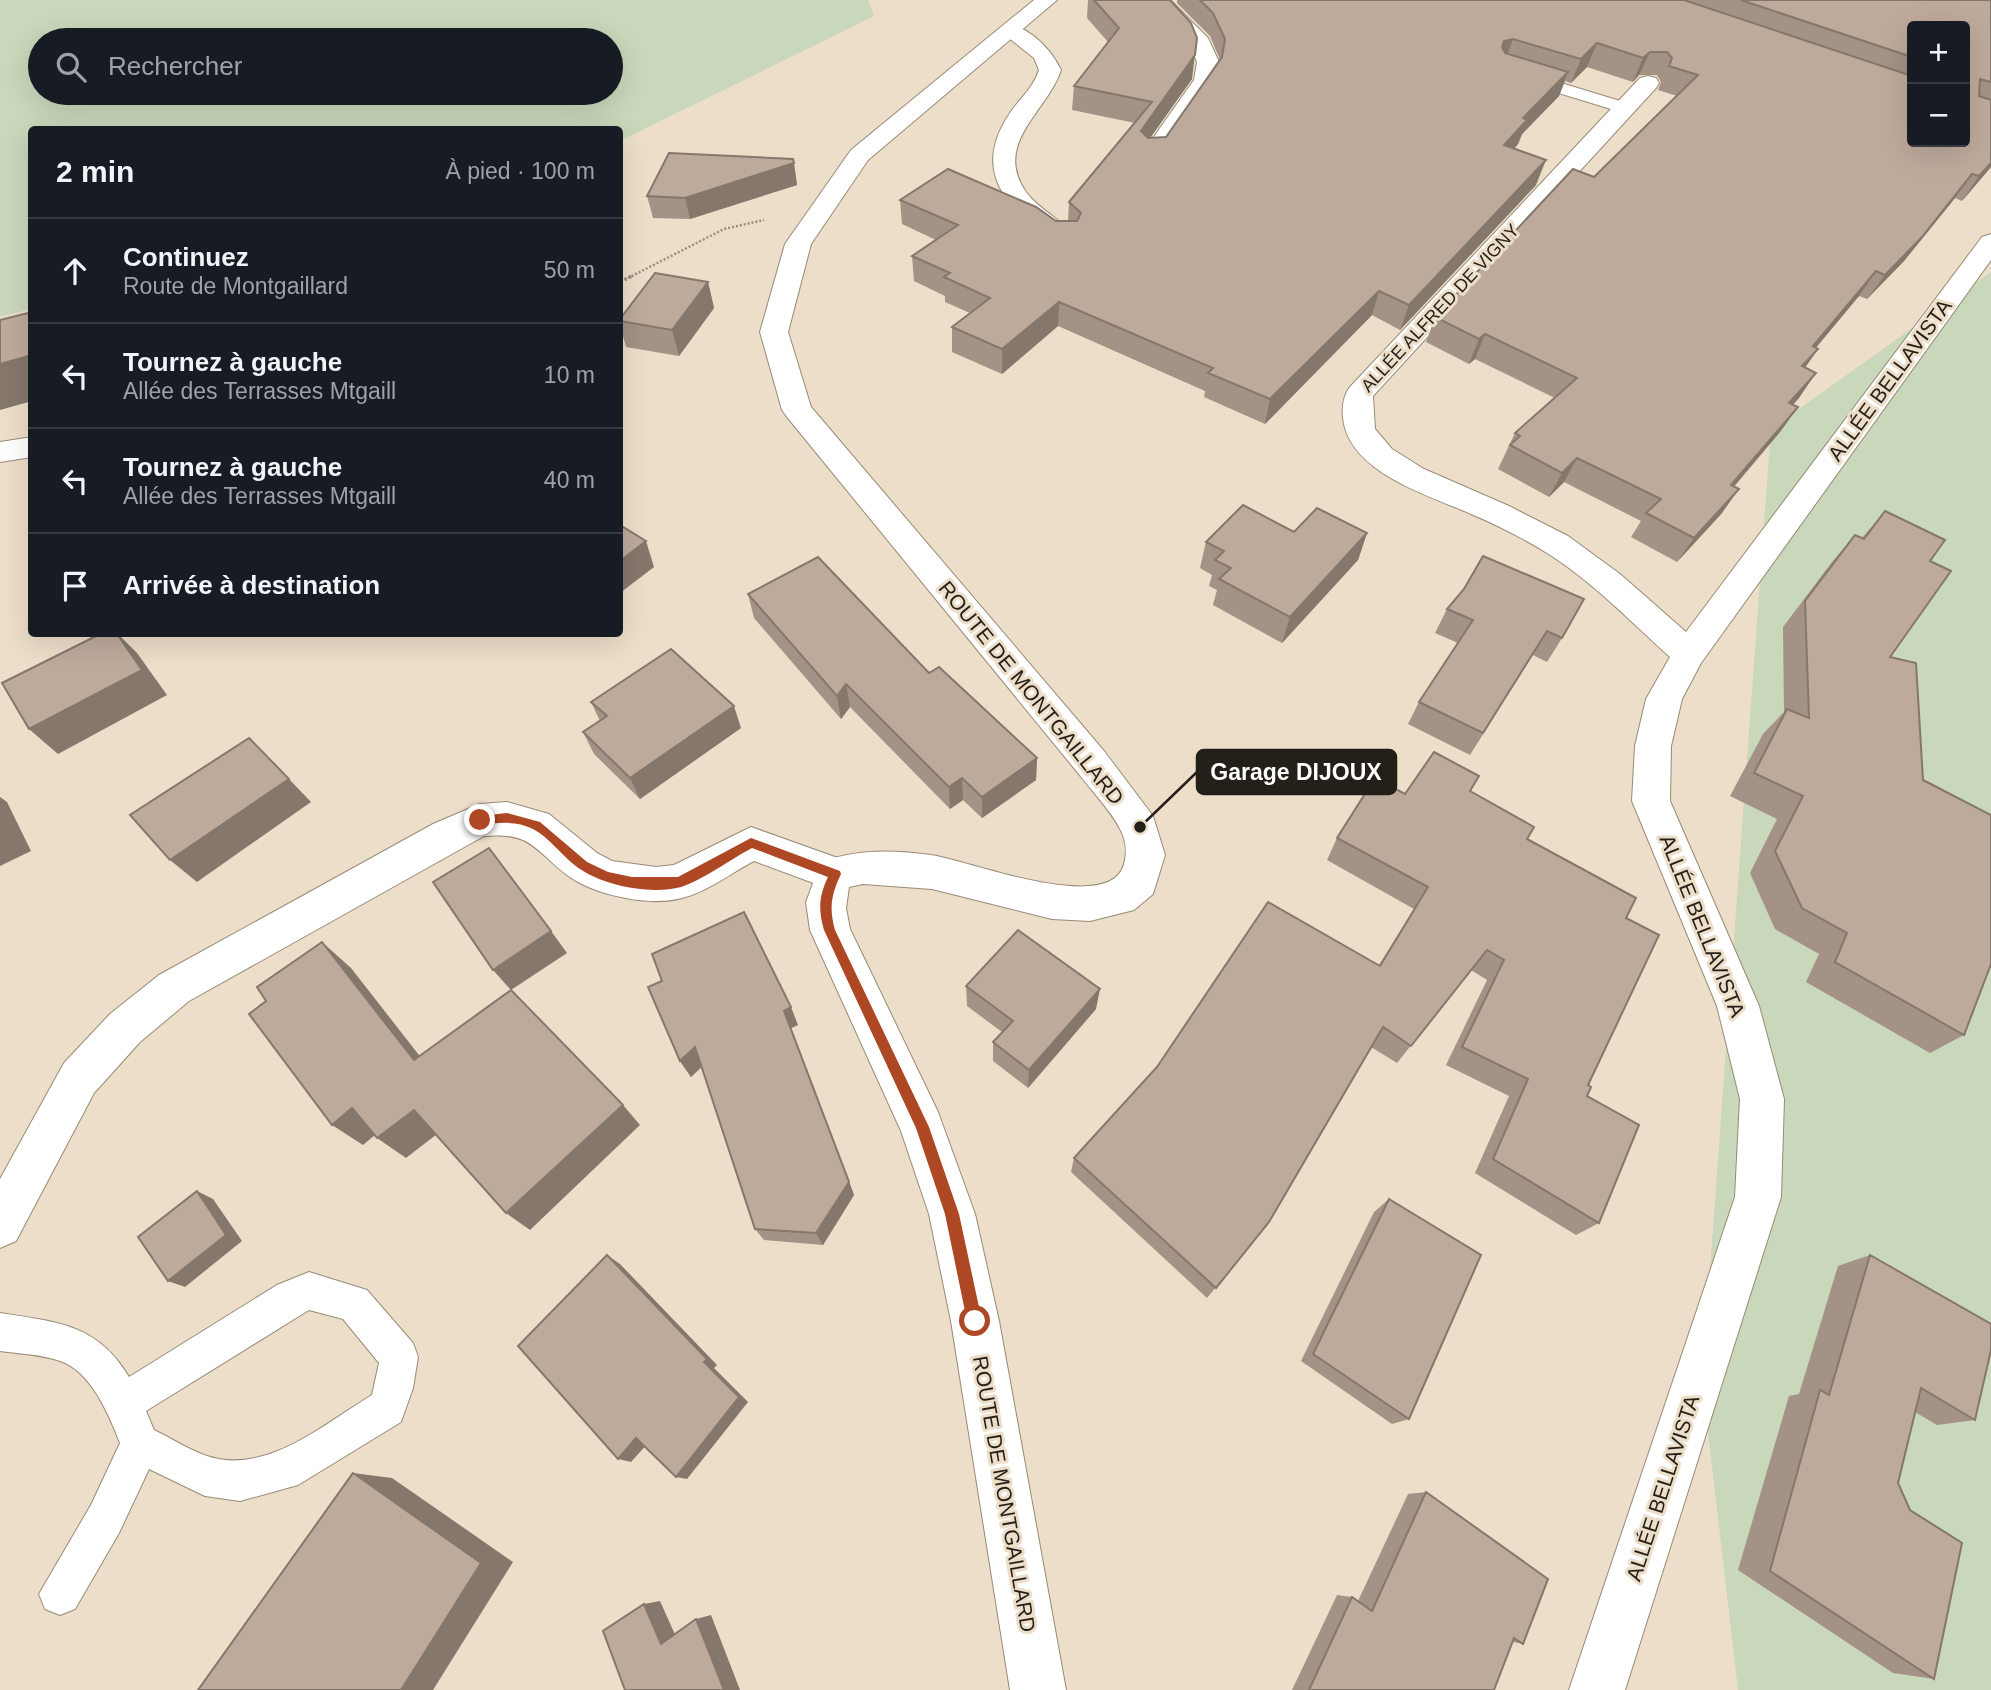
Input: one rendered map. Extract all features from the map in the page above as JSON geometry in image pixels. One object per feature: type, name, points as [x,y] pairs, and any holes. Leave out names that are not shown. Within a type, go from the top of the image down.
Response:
[{"type":"street","name":"ROUTE DE MONTGAILLARD","points":[[1038,1690],[975,1321],[952,1214],[922,1127],[830,930],[824,910],[827,891],[835,874],[863,867],[932,872],[1052,902],[1090,904],[1120,898],[1139,882],[1146,855],[1140,827],[1091,762],[797,410],[774,332],[798,244],[859,155],[1047,0]]},
{"type":"street","points":[[1153,155],[1205,80],[1208,61],[1200,43],[1159,0]]},
{"type":"street","points":[[1011,31],[1043,55],[1050,71],[1045,85],[1010,133],[1003,153],[1003,171],[1012,192],[1032,216],[1064,239]]},
{"type":"street","name":"ALLÉE ALFRED DE VIGNY","points":[[1648,83],[1359,394],[1356,411],[1359,431],[1373,449],[1392,465],[1516,521],[1560,546],[1689,654]]},
{"type":"street","name":"ALLÉE BELLAVISTA","points":[[1597,1690],[1758,1197],[1762,1099],[1738,1006],[1651,801],[1653,746],[1664,699],[1689,654],[1991,242]]},
{"type":"street","points":[[0,452],[28,448]]},
{"type":"street","points":[[0,1225],[79,1078],[125,1028],[174,988],[447,835],[480,820],[507,818],[536,825],[583,865],[606,877],[632,882],[680,882],[751,843],[835,874]]},
{"type":"lane","points":[[1504,70],[1624,108]]},
{"type":"lane","points":[[0,1332],[71,1345],[98,1366],[124,1403],[140,1444],[205,1476],[240,1481],[284,1471],[387,1408],[394,1388],[399,1357],[354,1303],[309,1291],[290,1298],[124,1403]]},
{"type":"lane","points":[[60,1594],[105,1519],[140,1444]]},
{"type":"path","points":[[623,280],[723,229],[823,207]]},
{"type":"green space","points":[[0,0],[868,0],[874,16],[623,140],[623,126],[28,126],[28,310],[0,317]]},
{"type":"green space","points":[[1991,272],[1991,1690],[1738,1690],[1702,1380],[1771,429]]},
{"type":"building","points":[[1094,0],[1170,0],[1191,23],[1197,38],[1195,55],[1141,131],[1148,138],[1166,137],[1222,57],[1225,39],[1213,13],[1200,0],[1684,0],[1907,74],[1907,147],[1970,147],[1970,21],[1907,21],[1907,55],[1741,0],[1991,0],[1991,82],[1980,79],[1979,96],[1991,100],[1991,163],[1979,176],[1972,174],[1922,237],[1885,275],[1876,271],[1813,346],[1818,349],[1802,366],[1816,373],[1789,403],[1798,407],[1731,485],[1739,489],[1694,538],[1646,513],[1661,499],[1577,458],[1562,473],[1510,445],[1520,436],[1515,433],[1577,378],[1485,334],[1479,339],[1435,317],[1573,169],[1594,177],[1698,75],[1669,66],[1672,58],[1667,52],[1650,52],[1643,58],[1597,43],[1581,59],[1513,39],[1504,41],[1502,47],[1505,53],[1568,72],[1523,118],[1527,120],[1504,145],[1546,160],[1409,305],[1379,291],[1270,399],[1208,373],[1213,368],[1059,302],[1002,349],[952,327],[990,298],[944,277],[950,273],[912,256],[958,225],[900,200],[948,169],[1036,207],[1056,221],[1077,221],[1081,213],[1069,202],[1152,102],[1074,86],[1119,28]]},
{"type":"building","points":[[669,153],[793,159],[794,163],[685,198],[647,196]]},
{"type":"building","points":[[655,273],[708,282],[672,330],[623,322],[623,315]]},
{"type":"building","points":[[28,313],[28,356],[0,364],[0,320]]},
{"type":"building","points":[[1243,505],[1294,532],[1317,508],[1367,533],[1290,617],[1219,579],[1231,568],[1215,560],[1224,551],[1206,542]]},
{"type":"building","points":[[1885,511],[1945,540],[1930,561],[1951,571],[1890,657],[1916,663],[1923,780],[1991,815],[1991,964],[1964,1035],[1835,962],[1847,933],[1802,908],[1775,851],[1803,796],[1754,773],[1787,709],[1809,718],[1805,601],[1855,535],[1864,539]]},
{"type":"building","points":[[623,527],[646,541],[623,559]]},
{"type":"building","points":[[1483,556],[1584,599],[1562,638],[1547,631],[1483,733],[1419,702],[1473,620],[1447,609],[1464,589]]},
{"type":"building","points":[[818,557],[929,673],[939,667],[1037,758],[982,797],[962,778],[949,787],[846,684],[837,696],[748,594]]},
{"type":"building","points":[[94,637],[119,637],[142,670],[29,729],[2,683]]},
{"type":"building","points":[[671,649],[734,706],[630,778],[583,732],[607,716],[591,702]]},
{"type":"building","points":[[249,738],[289,779],[170,860],[130,815]]},
{"type":"building","points":[[1434,752],[1479,776],[1470,791],[1534,827],[1527,839],[1636,898],[1626,918],[1659,935],[1588,1085],[1591,1087],[1587,1096],[1639,1125],[1599,1223],[1493,1159],[1528,1079],[1462,1047],[1504,960],[1487,950],[1411,1046],[1383,1027],[1269,1222],[1216,1288],[1074,1158],[1157,1067],[1268,902],[1380,966],[1428,887],[1337,838],[1375,778],[1405,794]]},
{"type":"building","points":[[489,848],[551,931],[493,970],[433,882]]},
{"type":"building","points":[[744,912],[791,1007],[784,1011],[849,1182],[816,1233],[755,1229],[695,1047],[680,1061],[648,987],[662,981],[652,954]]},
{"type":"building","points":[[1018,930],[1100,989],[1029,1070],[993,1042],[1013,1021],[966,986]]},
{"type":"building","points":[[322,942],[414,1060],[511,990],[623,1105],[506,1213],[414,1110],[377,1138],[352,1108],[332,1125],[249,1014],[266,1001],[257,987]]},
{"type":"building","points":[[197,1191],[226,1235],[168,1281],[138,1237]]},
{"type":"building","points":[[1389,1199],[1481,1255],[1409,1419],[1313,1354]]},
{"type":"building","points":[[607,1255],[707,1359],[704,1362],[739,1397],[676,1477],[636,1438],[618,1459],[518,1346]]},
{"type":"building","points":[[1870,1255],[1991,1324],[1991,1350],[1975,1420],[1921,1388],[1898,1483],[1910,1510],[1962,1543],[1934,1679],[1770,1571],[1820,1390],[1829,1395]]},
{"type":"building","points":[[353,1473],[481,1563],[401,1690],[198,1690]]},
{"type":"building","points":[[1426,1492],[1548,1579],[1523,1644],[1514,1638],[1494,1690],[1309,1690],[1352,1597],[1372,1611]]},
{"type":"building","points":[[644,1604],[661,1644],[696,1619],[724,1690],[625,1690],[603,1631]]},
{"type":"place","name":"Garage DIJOUX","points":[[1140,827]]},
{"type":"route","points":[[480,820],[507,818],[536,825],[583,865],[606,877],[632,882],[680,882],[751,843],[835,874],[827,891],[824,910],[830,930],[922,1127],[952,1214],[975,1321]]}]
